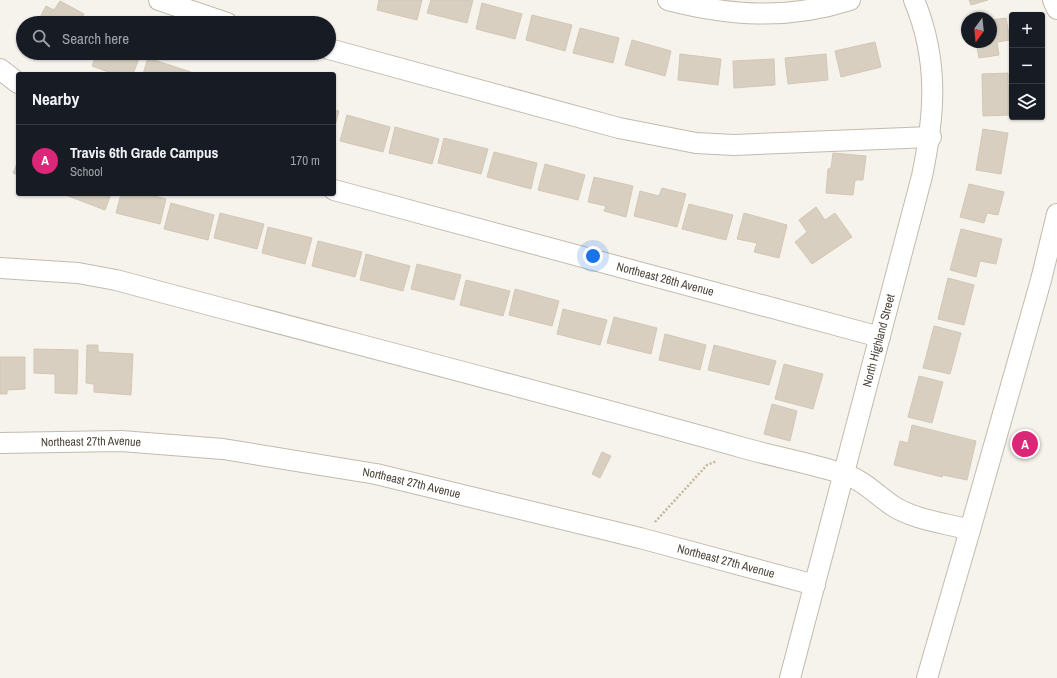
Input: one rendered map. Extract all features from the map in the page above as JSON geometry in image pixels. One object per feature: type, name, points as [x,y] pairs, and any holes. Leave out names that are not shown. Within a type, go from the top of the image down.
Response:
[{"type":"street","points":[[159,0],[206,16]]},
{"type":"street","points":[[668,0],[714,10],[747,14],[777,14],[805,11],[850,0]]},
{"type":"street","name":"North Highland Street","points":[[790,678],[931,137],[934,95],[933,70],[928,43],[914,0]]},
{"type":"street","points":[[1053,0],[1057,9]]},
{"type":"street","points":[[336,51],[619,128],[696,143],[734,145],[931,137]]},
{"type":"street","points":[[0,69],[16,81]]},
{"type":"street","name":"Northeast 26th Avenue","points":[[336,191],[880,337]]},
{"type":"street","points":[[927,678],[1041,280],[1057,214]]},
{"type":"street","points":[[0,268],[78,273],[116,280],[377,351],[652,422],[742,448],[844,474],[863,483],[893,506],[909,514],[970,530]]},
{"type":"street","name":"Northeast 27th Avenue","points":[[0,443],[121,441],[223,449],[376,474],[640,538],[815,585]]},
{"type":"path","points":[[640,538],[707,465],[742,448]]},
{"type":"building","points":[[379,0],[422,0],[417,20],[377,10]]},
{"type":"building","points":[[431,0],[473,0],[467,23],[427,13]]},
{"type":"building","points":[[969,0],[988,0],[971,5]]},
{"type":"building","points":[[60,1],[84,14],[83,16],[41,16],[46,6],[54,10]]},
{"type":"building","points":[[482,3],[522,14],[515,39],[476,29]]},
{"type":"building","points":[[532,15],[572,25],[565,51],[526,40]]},
{"type":"building","points":[[1006,18],[1009,40],[997,42],[997,19]]},
{"type":"building","points":[[580,28],[619,38],[613,63],[573,53]]},
{"type":"building","points":[[632,40],[671,51],[665,76],[625,65]]},
{"type":"building","points":[[875,42],[881,67],[841,77],[835,51]]},
{"type":"building","points":[[997,42],[999,55],[979,58],[977,48],[997,48]]},
{"type":"building","points":[[680,54],[721,59],[718,85],[678,80]]},
{"type":"building","points":[[826,54],[828,80],[788,84],[785,58]]},
{"type":"building","points":[[774,59],[775,85],[734,88],[733,61]]},
{"type":"building","points":[[94,60],[138,60],[134,72],[108,72],[92,66]]},
{"type":"building","points":[[147,60],[154,60],[191,72],[144,72]]},
{"type":"building","points":[[1008,73],[1009,115],[983,116],[982,74]]},
{"type":"building","points":[[336,110],[339,111],[336,122]]},
{"type":"building","points":[[347,115],[390,127],[383,152],[340,141]]},
{"type":"building","points":[[395,127],[439,139],[432,164],[389,153]]},
{"type":"building","points":[[983,129],[1008,133],[1001,174],[976,170]]},
{"type":"building","points":[[444,138],[488,149],[481,174],[438,163]]},
{"type":"building","points":[[494,152],[537,163],[531,189],[487,177]]},
{"type":"building","points":[[833,153],[866,156],[863,180],[855,180],[853,195],[826,193],[828,169],[831,168]]},
{"type":"building","points":[[545,164],[585,175],[578,200],[538,190]]},
{"type":"building","points":[[16,166],[16,174],[13,173]]},
{"type":"building","points":[[594,177],[633,186],[626,217],[604,211],[606,206],[588,202]]},
{"type":"building","points":[[969,184],[1004,192],[998,215],[987,213],[984,223],[960,217]]},
{"type":"building","points":[[662,188],[686,194],[677,227],[634,216],[640,191],[659,196]]},
{"type":"building","points":[[68,196],[110,196],[105,210]]},
{"type":"building","points":[[120,196],[154,196],[166,199],[160,224],[116,213]]},
{"type":"building","points":[[171,203],[214,215],[208,240],[164,229]]},
{"type":"building","points":[[689,204],[733,215],[726,240],[682,229]]},
{"type":"building","points":[[816,207],[825,220],[835,213],[852,237],[812,264],[795,242],[807,232],[799,220]]},
{"type":"building","points":[[220,213],[264,224],[257,249],[214,238]]},
{"type":"building","points":[[744,213],[787,225],[779,258],[754,252],[757,243],[737,239]]},
{"type":"building","points":[[268,227],[312,238],[305,264],[262,253]]},
{"type":"building","points":[[961,229],[1002,239],[996,264],[980,261],[976,277],[950,270]]},
{"type":"building","points":[[318,241],[362,252],[355,277],[312,266]]},
{"type":"building","points":[[366,254],[410,266],[403,291],[360,280]]},
{"type":"building","points":[[417,264],[461,275],[454,300],[411,289]]},
{"type":"building","points":[[948,278],[974,285],[964,325],[938,319]]},
{"type":"building","points":[[466,280],[510,291],[503,316],[460,305]]},
{"type":"building","points":[[515,289],[559,301],[552,326],[509,315]]},
{"type":"building","points":[[563,309],[607,320],[600,345],[557,334]]},
{"type":"building","points":[[614,317],[657,328],[651,354],[607,343]]},
{"type":"building","points":[[934,326],[961,333],[950,374],[923,368]]},
{"type":"building","points":[[665,334],[706,345],[700,370],[659,360]]},
{"type":"building","points":[[87,345],[98,345],[98,352],[133,354],[131,395],[94,392],[94,384],[86,383]]},
{"type":"building","points":[[714,345],[776,361],[769,385],[708,370]]},
{"type":"building","points":[[34,349],[78,350],[77,394],[55,393],[55,374],[34,373]]},
{"type":"building","points":[[0,357],[25,357],[25,389],[7,390],[7,394],[0,394]]},
{"type":"building","points":[[784,364],[823,374],[813,409],[775,399]]},
{"type":"building","points":[[919,376],[943,382],[932,423],[908,417]]},
{"type":"building","points":[[772,404],[797,411],[790,441],[764,434]]},
{"type":"building","points":[[912,425],[976,441],[967,480],[943,475],[942,477],[894,465],[900,441],[908,443]]},
{"type":"building","points":[[602,452],[611,456],[600,478],[592,474]]},
{"type":"place","name":"Travis 6th Grade Campus","points":[[1025,444]]}]
